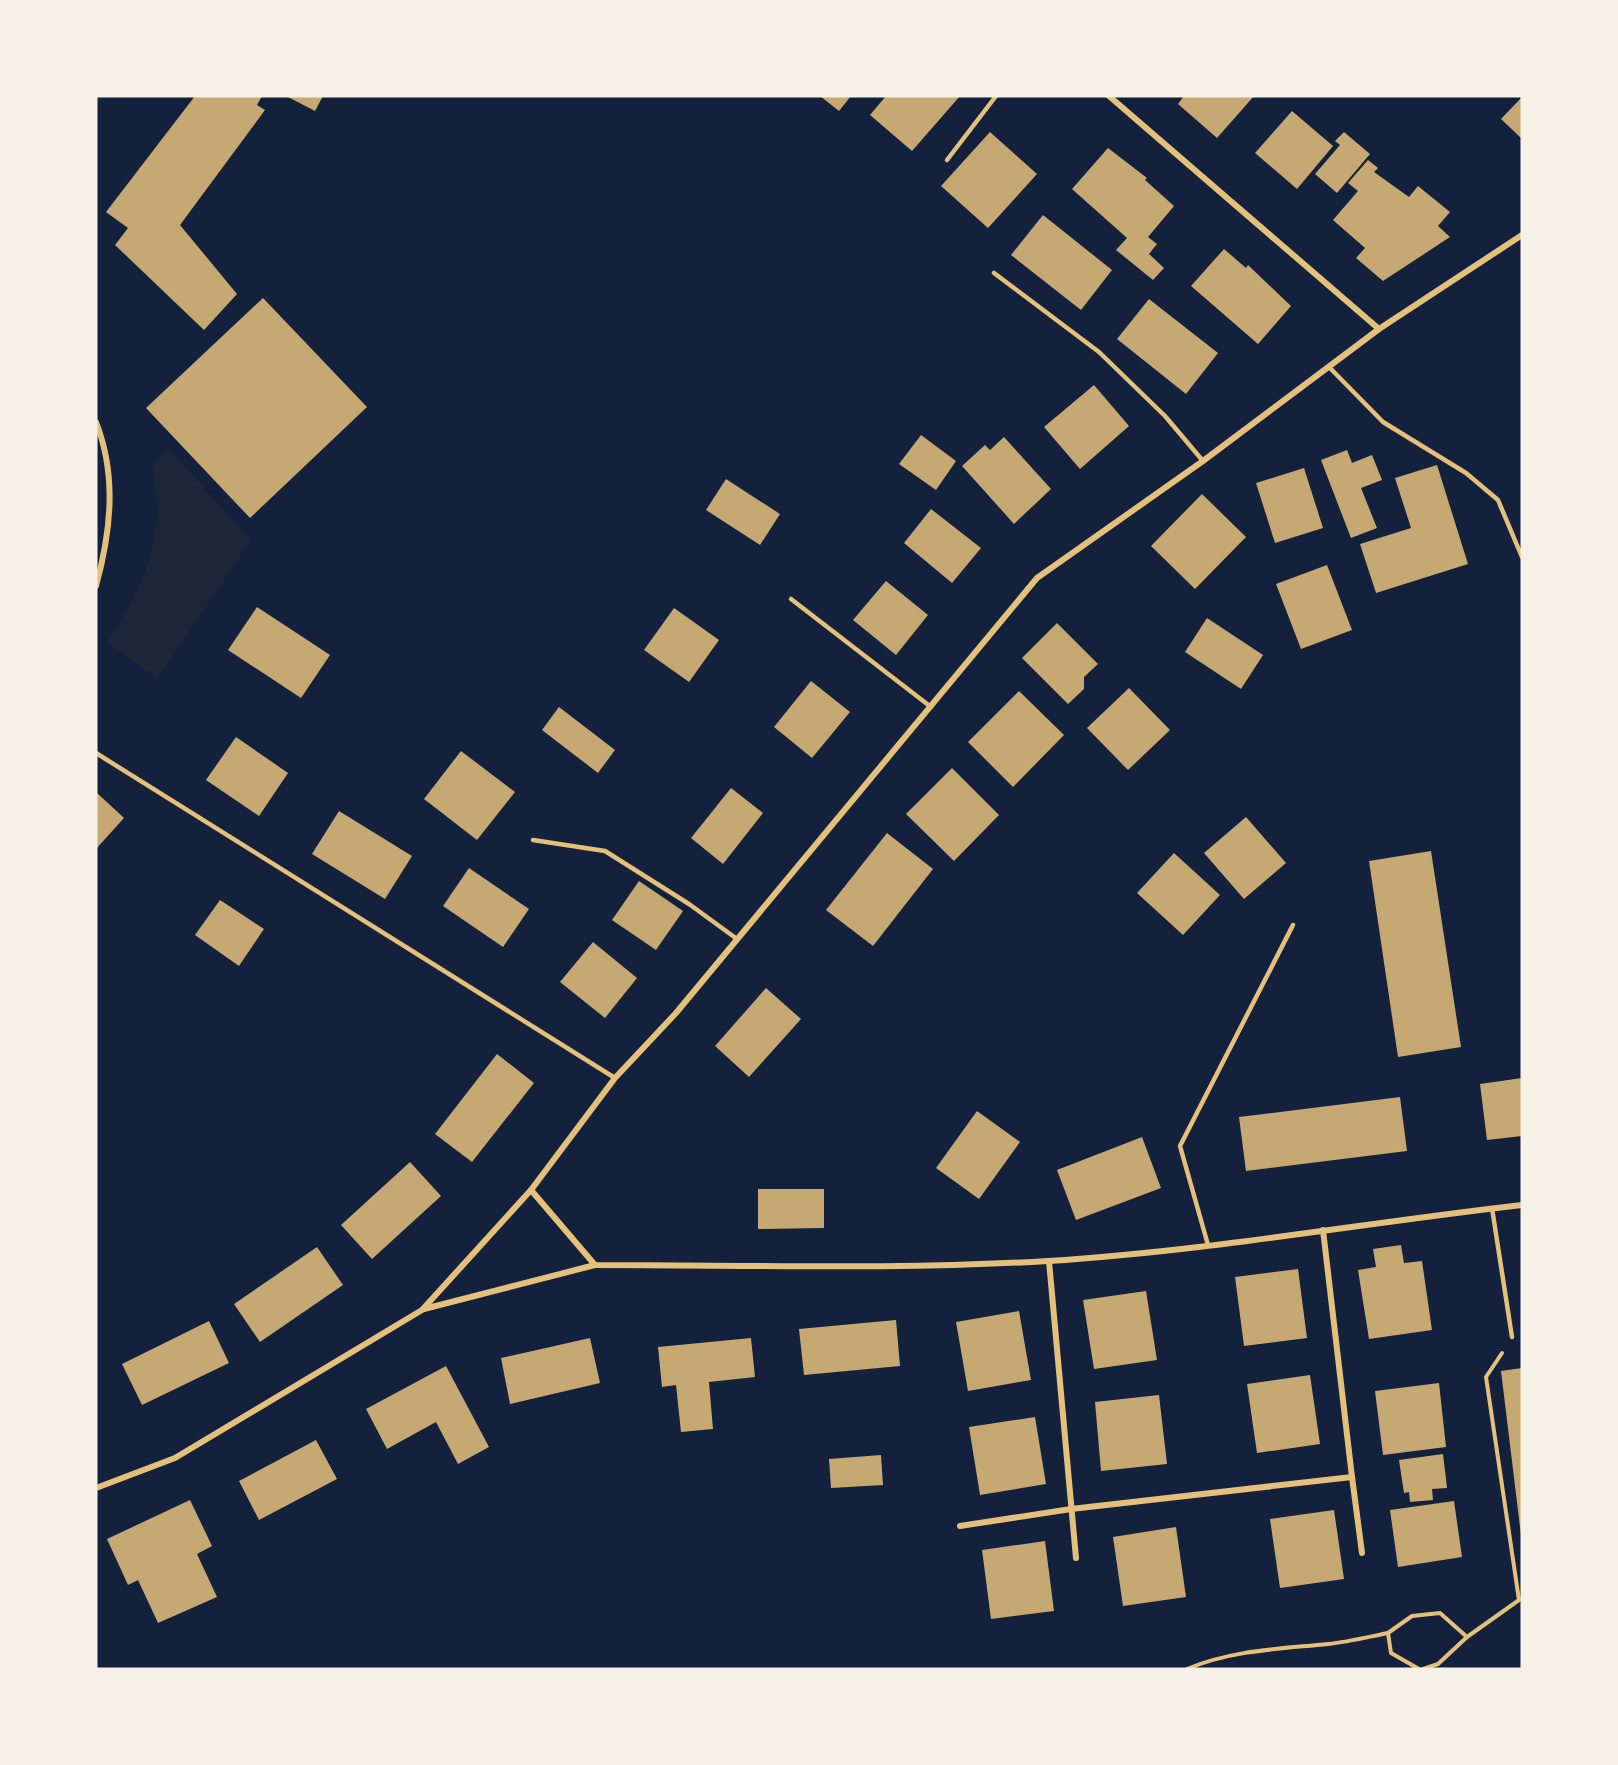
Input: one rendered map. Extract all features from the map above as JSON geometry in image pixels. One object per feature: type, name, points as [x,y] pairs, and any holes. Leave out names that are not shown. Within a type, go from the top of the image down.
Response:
[{"type":"street","points":[[1109,96],[1379,329]]},
{"type":"street","points":[[422,1310],[531,1190],[615,1078],[676,1013],[1037,578],[1203,461],[1379,329],[1522,235]]},
{"type":"street","points":[[96,422],[110,472],[110,482],[109,534],[96,586]]},
{"type":"street","points":[[531,1190],[595,1265]]},
{"type":"street","points":[[96,1488],[175,1458],[422,1310],[595,1265],[885,1266],[1049,1261],[1208,1245],[1522,1205]]},
{"type":"street","points":[[1323,1230],[1362,1553]]},
{"type":"street","points":[[1049,1261],[1076,1558]]},
{"type":"street","points":[[960,1526],[1071,1509],[1352,1477]]},
{"type":"lane","points":[[947,160],[996,96]]},
{"type":"lane","points":[[994,273],[1099,352],[1165,416],[1203,461]]},
{"type":"lane","points":[[1329,367],[1383,422],[1466,473],[1498,500],[1522,557]]},
{"type":"lane","points":[[791,599],[931,707]]},
{"type":"lane","points":[[96,753],[615,1078]]},
{"type":"lane","points":[[533,840],[605,851],[681,898],[737,939]]},
{"type":"lane","points":[[1208,1245],[1180,1146],[1293,925]]},
{"type":"lane","points":[[1492,1209],[1512,1337]]},
{"type":"path","points":[[1388,1633],[1391,1653],[1421,1669],[1438,1664],[1467,1637],[1518,1600],[1486,1377],[1512,1337]]},
{"type":"path","points":[[1186,1669],[1205,1661],[1268,1647],[1330,1644],[1388,1633],[1412,1616],[1440,1613],[1467,1637]]},
{"type":"shaded area","points":[[168,448],[251,540],[157,679],[107,642],[139,586],[150,556],[157,517],[153,464]]},
{"type":"building","points":[[195,96],[262,96],[257,105],[265,110],[180,225],[237,294],[204,330],[115,245],[128,228],[106,212]]},
{"type":"building","points":[[286,96],[323,96],[315,111]]},
{"type":"building","points":[[820,96],[851,96],[839,111]]},
{"type":"building","points":[[886,96],[960,96],[912,151],[870,115]]},
{"type":"building","points":[[1184,96],[1254,96],[1217,138],[1178,104]]},
{"type":"building","points":[[1522,97],[1522,139],[1501,119]]},
{"type":"building","points":[[1292,111],[1333,146],[1297,189],[1255,153]]},
{"type":"building","points":[[990,132],[1037,174],[988,228],[941,186]]},
{"type":"building","points":[[1344,132],[1370,154],[1337,193],[1315,174],[1340,145],[1335,141]]},
{"type":"building","points":[[1108,148],[1147,178],[1145,180],[1174,206],[1148,237],[1157,244],[1149,254],[1164,268],[1153,280],[1116,250],[1127,238],[1072,189]]},
{"type":"building","points":[[1368,160],[1378,168],[1374,172],[1409,197],[1418,186],[1450,212],[1438,226],[1450,237],[1383,281],[1356,258],[1365,248],[1333,220],[1358,191],[1348,183]]},
{"type":"building","points":[[1043,215],[1112,270],[1081,310],[1011,255]]},
{"type":"building","points":[[1224,249],[1246,268],[1248,265],[1291,306],[1258,344],[1191,286]]},
{"type":"building","points":[[263,298],[367,407],[250,518],[146,408]]},
{"type":"building","points":[[1149,299],[1218,353],[1186,394],[1117,339]]},
{"type":"building","points":[[1094,385],[1129,426],[1080,469],[1044,427]]},
{"type":"building","points":[[921,435],[956,461],[936,490],[899,464]]},
{"type":"building","points":[[1004,437],[1051,489],[1014,524],[962,466],[985,445],[990,450]]},
{"type":"building","points":[[1347,450],[1352,463],[1372,455],[1382,480],[1361,488],[1377,528],[1351,538],[1321,460]]},
{"type":"building","points":[[1437,465],[1468,564],[1376,593],[1360,544],[1411,528],[1395,478]]},
{"type":"building","points":[[1304,468],[1323,528],[1275,543],[1256,483]]},
{"type":"building","points":[[726,479],[780,514],[760,545],[706,510]]},
{"type":"building","points":[[1202,494],[1246,537],[1195,589],[1151,546]]},
{"type":"building","points":[[931,509],[981,548],[952,583],[904,543]]},
{"type":"building","points":[[1327,565],[1352,630],[1301,649],[1276,584]]},
{"type":"building","points":[[886,581],[928,615],[896,655],[853,620]]},
{"type":"building","points":[[257,607],[330,655],[301,698],[228,650]]},
{"type":"building","points":[[674,608],[719,640],[689,682],[644,650]]},
{"type":"building","points":[[1207,618],[1263,655],[1241,689],[1185,652]]},
{"type":"building","points":[[1057,623],[1098,664],[1084,677],[1084,689],[1068,704],[1022,658]]},
{"type":"building","points":[[811,681],[850,712],[812,758],[774,727]]},
{"type":"building","points":[[1129,688],[1170,730],[1128,770],[1087,728]]},
{"type":"building","points":[[1019,691],[1064,735],[1013,787],[968,742]]},
{"type":"building","points":[[559,707],[615,750],[598,773],[542,730]]},
{"type":"building","points":[[236,737],[288,773],[259,816],[206,780]]},
{"type":"building","points":[[461,751],[515,792],[477,840],[424,799]]},
{"type":"building","points":[[952,768],[999,815],[954,861],[906,814]]},
{"type":"building","points":[[731,788],[763,813],[723,864],[691,838]]},
{"type":"building","points":[[96,792],[124,818],[96,849]]},
{"type":"building","points":[[339,811],[412,856],[385,899],[312,854]]},
{"type":"building","points":[[1246,817],[1286,863],[1244,899],[1204,853]]},
{"type":"building","points":[[887,833],[933,869],[873,946],[826,910]]},
{"type":"building","points":[[1431,851],[1461,1047],[1398,1057],[1369,861]]},
{"type":"building","points":[[1174,853],[1220,895],[1183,935],[1137,893]]},
{"type":"building","points":[[469,868],[529,909],[503,947],[443,906]]},
{"type":"building","points":[[639,881],[683,911],[656,950],[612,920]]},
{"type":"building","points":[[220,900],[264,929],[239,966],[195,935]]},
{"type":"building","points":[[593,942],[637,978],[605,1018],[560,982]]},
{"type":"building","points":[[766,988],[801,1019],[749,1077],[715,1046]]},
{"type":"building","points":[[497,1054],[534,1083],[472,1162],[435,1134]]},
{"type":"building","points":[[1522,1078],[1522,1136],[1487,1140],[1480,1084]]},
{"type":"building","points":[[1400,1097],[1407,1151],[1246,1171],[1239,1117]]},
{"type":"building","points":[[977,1111],[1020,1142],[979,1199],[936,1168]]},
{"type":"building","points":[[1142,1137],[1161,1188],[1076,1220],[1057,1170]]},
{"type":"building","points":[[410,1162],[441,1196],[372,1259],[341,1225]]},
{"type":"building","points":[[758,1189],[824,1189],[824,1228],[758,1229]]},
{"type":"building","points":[[1401,1245],[1404,1263],[1422,1261],[1432,1330],[1369,1339],[1358,1270],[1376,1267],[1373,1249]]},
{"type":"building","points":[[317,1247],[343,1285],[260,1342],[234,1304]]},
{"type":"building","points":[[1298,1269],[1307,1338],[1244,1346],[1235,1277]]},
{"type":"building","points":[[1146,1291],[1157,1360],[1094,1369],[1083,1300]]},
{"type":"building","points":[[1019,1311],[1031,1380],[968,1391],[956,1322]]},
{"type":"building","points":[[896,1320],[900,1366],[804,1375],[799,1329]]},
{"type":"building","points":[[209,1321],[229,1363],[142,1405],[122,1364]]},
{"type":"building","points":[[590,1338],[600,1383],[510,1404],[501,1358]]},
{"type":"building","points":[[751,1338],[755,1377],[709,1382],[713,1429],[681,1432],[676,1385],[662,1387],[658,1347]]},
{"type":"building","points":[[446,1366],[489,1447],[458,1464],[436,1422],[387,1449],[366,1409]]},
{"type":"building","points":[[1522,1368],[1522,1535],[1521,1535],[1501,1371]]},
{"type":"building","points":[[1310,1375],[1320,1444],[1257,1453],[1247,1384]]},
{"type":"building","points":[[1439,1383],[1446,1447],[1383,1455],[1375,1391]]},
{"type":"building","points":[[1159,1395],[1167,1464],[1101,1471],[1095,1402]]},
{"type":"building","points":[[1035,1417],[1046,1484],[980,1495],[969,1427]]},
{"type":"building","points":[[316,1440],[337,1479],[259,1520],[239,1481]]},
{"type":"building","points":[[1443,1454],[1447,1488],[1432,1489],[1433,1500],[1410,1502],[1409,1492],[1404,1493],[1399,1460]]},
{"type":"building","points":[[881,1455],[883,1485],[831,1488],[829,1459]]},
{"type":"building","points":[[190,1500],[212,1546],[197,1554],[217,1597],[158,1623],[138,1580],[128,1585],[107,1539]]},
{"type":"building","points":[[1454,1501],[1462,1557],[1398,1567],[1390,1510]]},
{"type":"building","points":[[1334,1510],[1344,1579],[1280,1588],[1270,1519]]},
{"type":"building","points":[[1176,1527],[1186,1597],[1123,1606],[1113,1537]]},
{"type":"building","points":[[1045,1541],[1054,1611],[991,1619],[982,1550]]}]
